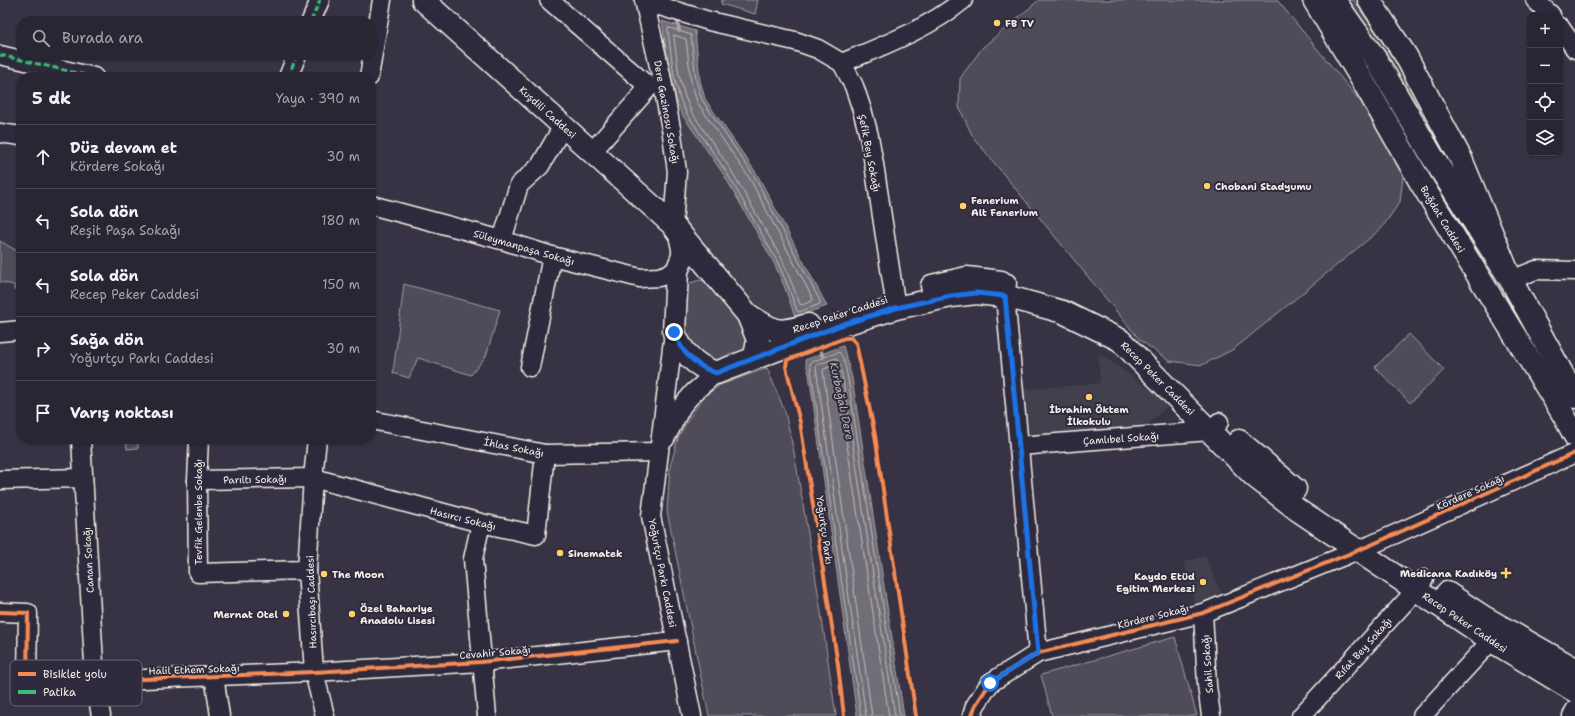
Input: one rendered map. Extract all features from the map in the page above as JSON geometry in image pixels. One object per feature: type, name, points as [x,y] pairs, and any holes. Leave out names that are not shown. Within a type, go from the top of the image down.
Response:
[{"type":"main road","name":"Kuşdili Caddesi","points":[[423,0],[673,225],[709,266],[748,315],[758,340],[755,357]]},
{"type":"main road","name":"Bağdat Caddesi","points":[[1314,0],[1364,83],[1421,183],[1575,436]]},
{"type":"main road","points":[[1334,0],[1377,61],[1432,156],[1512,282],[1575,397]]},
{"type":"main road","points":[[1369,0],[1406,56],[1461,159],[1512,282]]},
{"type":"main road","name":"Kuşdili Caddesi","points":[[673,225],[680,235],[683,248],[683,256],[678,271]]},
{"type":"main road","points":[[678,271],[692,264],[709,266]]},
{"type":"main road","name":"Yoğurtçu Parkı Caddesi","points":[[674,332],[678,271]]},
{"type":"main road","name":"Recep Peker Caddesi","points":[[716,373],[755,357],[793,336],[895,302],[1006,289],[1063,312],[1120,340],[1215,426],[1254,476],[1299,511],[1364,548],[1420,584],[1498,635],[1575,691]]},
{"type":"main road","name":"Recep Peker Caddesi","points":[[748,315],[770,329],[793,336]]},
{"type":"main road","points":[[674,332],[677,341],[696,363],[705,369],[716,373]]},
{"type":"main road","name":"Recep Peker Caddesi","points":[[1498,635],[1575,669]]},
{"type":"street","points":[[313,16],[320,0]]},
{"type":"street","points":[[373,16],[375,0]]},
{"type":"street","points":[[376,36],[382,0]]},
{"type":"street","points":[[549,0],[655,81],[592,152]]},
{"type":"street","points":[[649,3],[694,16],[795,41],[818,49],[842,63],[916,30],[946,14],[963,0]]},
{"type":"street","points":[[1535,0],[1548,12]]},
{"type":"street","name":"Dere Gazinosu Sokağı","points":[[649,3],[655,81],[672,134],[677,172],[673,225]]},
{"type":"street","points":[[1563,31],[1575,49]]},
{"type":"street","points":[[0,55],[16,59]]},
{"type":"street","points":[[21,60],[73,72]]},
{"type":"street","points":[[290,72],[295,60]]},
{"type":"street","points":[[363,72],[365,60]]},
{"type":"street","points":[[370,72],[372,60]]},
{"type":"street","name":"Şefik Bey Sokağı","points":[[842,63],[854,86],[869,136],[895,302]]},
{"type":"street","points":[[502,240],[519,185],[540,166],[563,126]]},
{"type":"street","points":[[0,133],[16,135]]},
{"type":"street","name":"Süleymanpaşa Sokağı","points":[[376,206],[502,240],[552,256],[640,278],[659,277],[678,271]]},
{"type":"street","points":[[530,367],[552,256]]},
{"type":"street","points":[[1512,282],[1521,276],[1536,270],[1575,271]]},
{"type":"street","points":[[1006,289],[1038,653]]},
{"type":"street","points":[[0,332],[16,330]]},
{"type":"street","name":"Yoğurtçu Parkı Caddesi","points":[[674,332],[651,516],[692,716]]},
{"type":"street","name":"Yoğurtçu Parkı Caddesi","points":[[658,452],[682,406],[694,392],[716,373]]},
{"type":"street","name":"İhlas Sokağı","points":[[376,421],[546,454],[658,452]]},
{"type":"street","name":"Çamlıbel Sokağı","points":[[1019,446],[1215,426]]},
{"type":"street","name":"Canan Sokağı","points":[[81,444],[84,478],[94,660]]},
{"type":"street","name":"Tevfik Gelenbe Sokağı","points":[[199,444],[197,480],[198,573],[307,570]]},
{"type":"street","name":"Hasırcıbaşı Caddesi","points":[[316,444],[307,570],[314,672],[325,716]]},
{"type":"street","name":"Kördere Sokağı","points":[[972,716],[975,706],[990,683],[1038,653],[1203,613],[1364,548],[1575,453]]},
{"type":"street","name":"Hasırcı Sokağı","points":[[313,478],[481,523],[536,535],[546,454]]},
{"type":"street","points":[[0,480],[84,478]]},
{"type":"street","name":"Parıltı Sokağı","points":[[197,480],[313,478]]},
{"type":"street","points":[[481,523],[473,559],[487,716]]},
{"type":"street","name":"Rıfat Bey Sokağı","points":[[1301,716],[1420,584]]},
{"type":"street","name":"Halil Ethem Sokağı","points":[[0,612],[28,613],[27,660]]},
{"type":"street","name":"Sahil Sokağı","points":[[1203,613],[1207,685],[1211,716]]},
{"type":"street","points":[[1422,716],[1498,635]]},
{"type":"street","name":"Cevahir Sokağı","points":[[314,672],[481,662],[677,642]]},
{"type":"street","name":"Halil Ethem Sokağı","points":[[142,679],[314,672]]},
{"type":"street","points":[[214,676],[220,716]]},
{"type":"street","name":"Canan Sokağı","points":[[99,706],[101,716]]},
{"type":"street","points":[[1572,716],[1575,710]]},
{"type":"shaded area","points":[[722,0],[758,0],[755,14],[721,4]]},
{"type":"shaded area","name":"Chobani Stadyumu","points":[[1039,0],[1277,0],[1389,136],[1404,169],[1400,202],[1381,229],[1234,349],[1202,365],[1169,361],[1140,340],[973,137],[959,107],[960,79],[983,47]]},
{"type":"shaded area","points":[[1346,0],[1354,0],[1399,66],[1434,131],[1385,54]]},
{"type":"shaded area","points":[[670,86],[672,86],[683,116],[724,175],[774,263],[785,288],[796,322],[786,326],[752,311],[679,223]]},
{"type":"shaded area","points":[[0,241],[16,250],[16,290],[14,290],[14,285],[0,282]]},
{"type":"shaded area","points":[[700,280],[711,283],[746,325],[753,354],[718,368],[679,339],[683,285]]},
{"type":"shaded area","points":[[404,284],[500,310],[486,356],[471,375],[418,358],[409,378],[393,373]]},
{"type":"shaded area","points":[[1409,334],[1444,370],[1410,403],[1375,367]]},
{"type":"shaded area","name":"İbrahim Öktem İlkokulu","points":[[1098,352],[1170,404],[1140,432],[1022,440],[1017,390],[1100,383]]},
{"type":"shaded area","points":[[767,368],[785,412],[794,452],[818,592],[836,716],[709,716],[667,511],[670,467],[678,438],[689,418],[703,398],[720,385]]},
{"type":"shaded area","points":[[126,444],[138,444],[138,448],[127,449]]},
{"type":"shaded area","name":"Kaydo Etüd Egitim Merkezi","points":[[1205,556],[1224,599],[1196,608],[1184,562]]},
{"type":"shaded area","points":[[1175,637],[1197,716],[1052,716],[1041,675]]},
{"type":"water","points":[[662,21],[695,31],[700,80],[705,99],[757,174],[827,306],[795,317],[774,263],[724,175],[683,116],[676,100],[670,76]]},
{"type":"water","points":[[843,346],[852,378],[904,716],[857,716],[809,374],[805,360]]},
{"type":"waterway","name":"Kurbağalı Dere","points":[[677,16],[679,31]]},
{"type":"waterway","name":"Kurbağalı Dere","points":[[817,341],[823,357]]},
{"type":"marked path","points":[[313,16],[320,0]]},
{"type":"marked path","points":[[0,55],[16,59]]},
{"type":"marked path","points":[[21,60],[73,72]]},
{"type":"marked path","points":[[290,72],[295,60]]},
{"type":"cycle path","name":"Yoğurtçu Parkı","points":[[844,716],[838,665],[800,422],[786,367],[787,360],[845,338],[851,338],[856,343],[875,435],[916,716]]},
{"type":"cycle path","points":[[972,716],[975,706],[990,683],[1038,653],[1203,613],[1371,545],[1575,453]]},
{"type":"cycle path","points":[[0,612],[28,613],[27,660]]},
{"type":"cycle path","points":[[142,679],[314,672],[481,662],[677,641]]},
{"type":"place","name":"FB TV","points":[[997,23]]},
{"type":"place","name":"Chobani Stadyumu","points":[[1207,186]]},
{"type":"place","name":"Fenerium Alt Fenerium","points":[[963,206]]},
{"type":"place","name":"İbrahim Öktem İlkokulu","points":[[1089,397]]},
{"type":"place","name":"Sinematek","points":[[560,553]]},
{"type":"place","name":"Medicana Kadıköy","points":[[1506,573]]},
{"type":"place","name":"The Moon","points":[[324,574]]},
{"type":"place","name":"Kaydo Etüd Egitim Merkezi","points":[[1203,582]]},
{"type":"place","name":"Mernat Otel","points":[[286,614]]},
{"type":"place","name":"Özel Bahariye Anadolu Lisesi","points":[[352,614]]},
{"type":"route","points":[[674,332],[680,346],[696,363],[705,369],[716,373],[841,325],[896,308],[924,301],[976,293],[1005,296],[1038,653],[990,683]]}]
